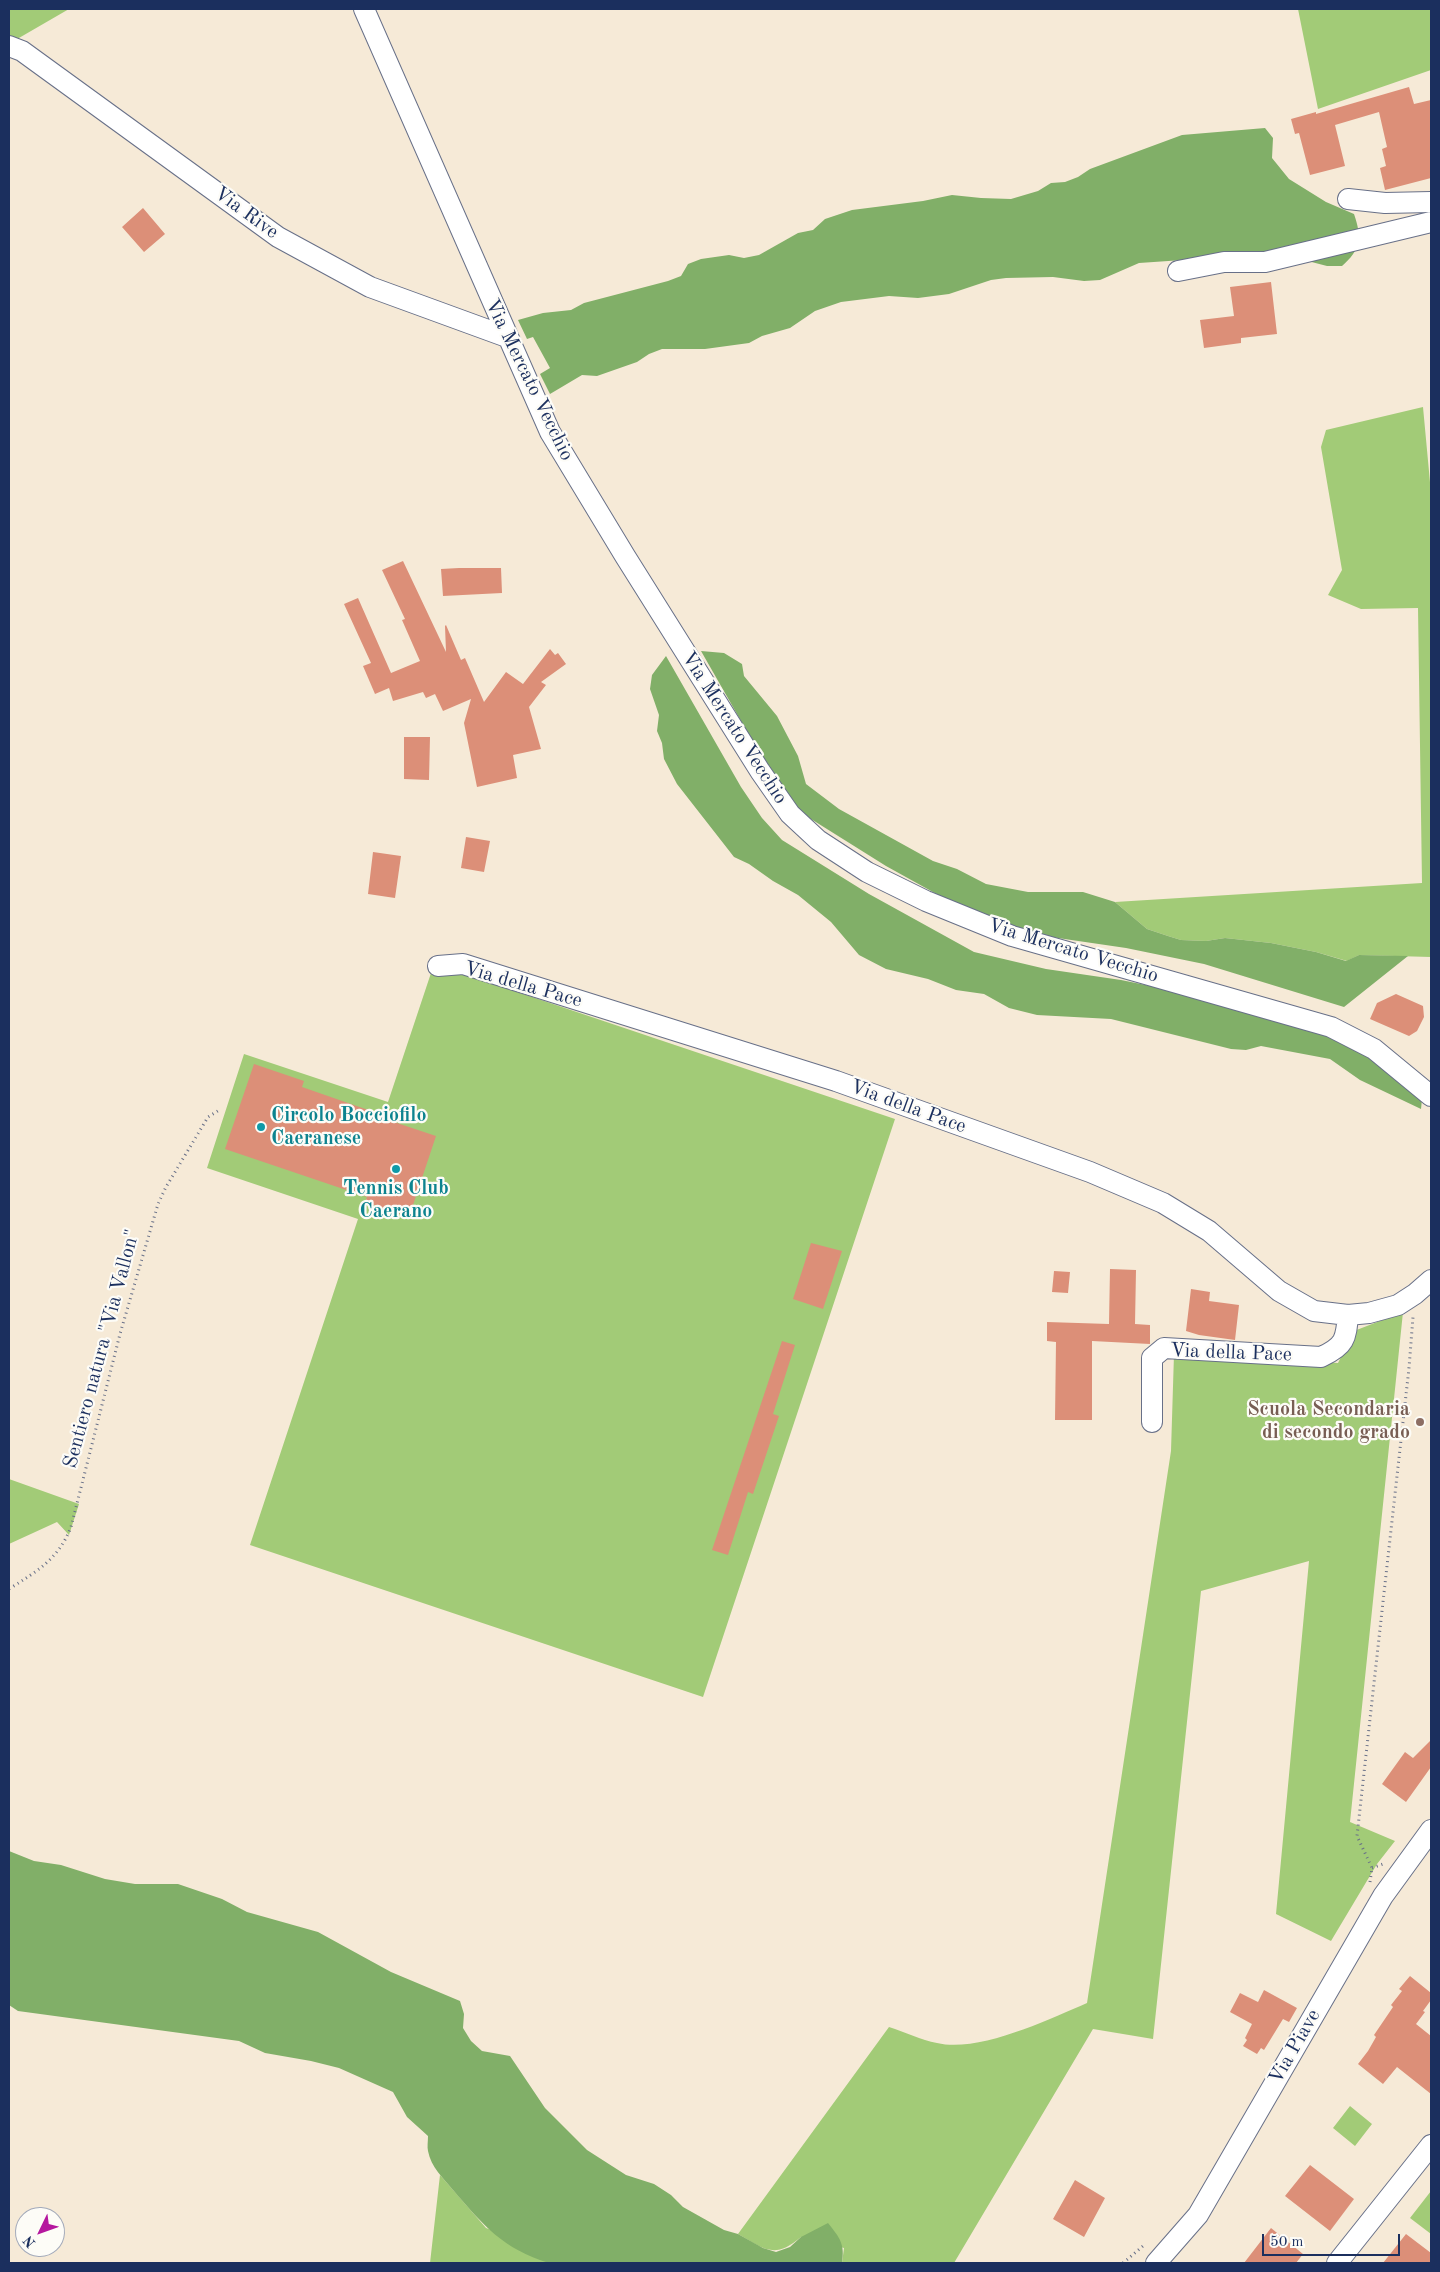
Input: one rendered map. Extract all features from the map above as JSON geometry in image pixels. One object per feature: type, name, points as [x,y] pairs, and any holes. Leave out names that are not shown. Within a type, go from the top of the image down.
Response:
[{"type":"street","name":"Via Mercato Vecchio","points":[[364,9],[550,432],[624,556],[760,771],[790,814],[818,840],[867,872],[926,901],[1012,936],[1331,1027],[1374,1049],[1431,1096]]},
{"type":"street","name":"Via Rive","points":[[9,46],[22,51],[278,238],[370,287],[507,337]]},
{"type":"street","points":[[1348,199],[1385,203],[1431,202]]},
{"type":"street","points":[[1178,271],[1224,262],[1265,262],[1431,222]]},
{"type":"street","name":"Via della Pace","points":[[438,966],[463,964],[836,1081],[1090,1172],[1163,1203],[1209,1231],[1279,1291],[1314,1311],[1348,1314],[1369,1313],[1391,1307],[1415,1294],[1431,1280]]},
{"type":"street","name":"Via della Pace","points":[[1152,1422],[1152,1358],[1164,1348],[1321,1357],[1336,1350],[1347,1335],[1348,1314]]},
{"type":"street","name":"Via Piave","points":[[1156,2263],[1198,2215],[1383,1896],[1425,1851],[1431,1830]]},
{"type":"street","points":[[1337,2263],[1431,2145]]},
{"type":"path","name":"Sentiero natura \"Via Vallon\"","points":[[9,1590],[44,1567],[64,1544],[71,1527],[120,1334],[158,1204],[166,1187],[208,1117],[221,1109]]},
{"type":"path","points":[[1369,1884],[1372,1868],[1357,1836],[1410,1368],[1415,1294]]},
{"type":"path","points":[[1123,2263],[1146,2243]]},
{"type":"green space","points":[[9,9],[69,9],[12,42],[9,41]]},
{"type":"green space","points":[[1298,9],[1431,9],[1431,70],[1318,109]]},
{"type":"green space","points":[[1265,128],[1273,138],[1272,158],[1289,179],[1326,202],[1354,214],[1359,236],[1358,243],[1353,254],[1342,266],[1327,266],[1300,259],[1226,252],[1183,260],[1139,263],[1100,280],[1084,281],[1053,277],[1006,278],[991,280],[949,294],[918,298],[889,296],[841,302],[815,311],[790,328],[762,336],[749,343],[705,349],[662,349],[649,354],[637,362],[597,376],[582,375],[550,394],[540,374],[550,368],[533,337],[527,339],[518,320],[543,313],[571,310],[584,303],[668,281],[681,276],[688,264],[701,259],[729,255],[744,258],[759,255],[798,233],[813,230],[825,219],[852,210],[923,201],[952,195],[1011,199],[1038,191],[1051,183],[1065,182],[1078,177],[1090,169],[1182,135]]},
{"type":"green space","points":[[1423,407],[1431,493],[1431,957],[1359,955],[1347,961],[1316,952],[1271,943],[1225,938],[1206,941],[1181,940],[1147,929],[1115,902],[1422,883],[1418,608],[1361,609],[1328,595],[1342,570],[1321,447],[1326,430]]},
{"type":"green space","points":[[701,651],[724,653],[742,664],[744,676],[777,716],[798,756],[806,784],[839,809],[933,861],[957,869],[986,884],[1028,892],[1083,892],[1115,902],[1147,929],[1181,940],[1206,941],[1225,938],[1271,943],[1316,952],[1346,961],[1359,955],[1408,956],[1344,1007],[1204,964],[1126,948],[1051,937],[987,922],[886,866],[803,814],[769,770]]},
{"type":"green space","points":[[666,656],[741,787],[762,818],[782,840],[869,894],[974,952],[1046,969],[1121,980],[1195,995],[1301,1027],[1363,1049],[1422,1099],[1421,1109],[1360,1080],[1330,1059],[1261,1046],[1246,1050],[1231,1049],[1111,1019],[1037,1015],[1009,1008],[984,994],[956,990],[928,979],[886,969],[859,955],[831,922],[798,895],[773,881],[749,864],[734,857],[677,784],[664,759],[662,743],[657,731],[659,715],[650,689],[652,675]]},
{"type":"green space","points":[[434,964],[895,1119],[703,1697],[250,1545],[358,1219],[207,1168],[244,1054],[388,1102]]},
{"type":"green space","points":[[1403,1312],[1350,1822],[1395,1841],[1377,1864],[1331,1941],[1276,1914],[1309,1561],[1201,1591],[1153,2039],[1093,2029],[954,2263],[842,2263],[844,2248],[801,2237],[784,2248],[769,2250],[738,2234],[889,2027],[937,2043],[954,2045],[972,2043],[1013,2033],[1087,2003],[1171,1451],[1174,1354],[1338,1363],[1354,1331]]},
{"type":"green space","points":[[9,1479],[79,1504],[69,1535],[57,1522],[9,1544]]},
{"type":"green space","points":[[9,1851],[34,1861],[61,1865],[105,1879],[135,1884],[178,1884],[222,1899],[247,1912],[318,1932],[391,1972],[460,2001],[464,2014],[463,2028],[471,2041],[482,2051],[510,2056],[545,2108],[587,2150],[626,2175],[654,2184],[671,2195],[683,2207],[724,2230],[738,2234],[763,2248],[776,2252],[790,2247],[801,2237],[828,2223],[841,2242],[843,2251],[842,2263],[549,2263],[519,2251],[484,2225],[441,2177],[428,2151],[428,2136],[407,2117],[393,2092],[339,2068],[265,2053],[239,2041],[18,2011],[9,2005]]},
{"type":"green space","points":[[1350,2106],[1372,2124],[1355,2146],[1333,2128]]},
{"type":"green space","points":[[440,2175],[486,2228],[584,2263],[430,2263]]},
{"type":"green space","points":[[1431,2191],[1431,2234],[1410,2218]]},
{"type":"building","points":[[1409,87],[1414,104],[1431,100],[1431,178],[1385,190],[1380,168],[1386,166],[1382,149],[1387,147],[1379,112],[1335,125],[1345,166],[1310,175],[1299,133],[1295,134],[1291,119],[1316,112],[1316,114]]},
{"type":"building","points":[[143,208],[165,234],[144,252],[122,227]]},
{"type":"building","points":[[1271,282],[1277,334],[1241,338],[1241,343],[1204,348],[1200,320],[1234,316],[1230,287]]},
{"type":"building","points":[[403,561],[446,652],[446,625],[461,660],[465,658],[484,702],[506,672],[523,684],[550,649],[555,655],[558,653],[566,664],[541,682],[546,685],[529,707],[541,749],[513,755],[517,778],[477,787],[464,723],[471,699],[443,711],[435,694],[426,698],[423,692],[393,701],[389,688],[375,694],[363,666],[371,663],[344,604],[358,598],[391,673],[420,661],[402,620],[405,619],[382,570]]},
{"type":"building","points":[[501,568],[502,593],[443,596],[441,569]]},
{"type":"building","points":[[404,737],[430,737],[429,780],[404,779]]},
{"type":"building","points":[[466,837],[490,841],[484,872],[461,868]]},
{"type":"building","points":[[373,852],[401,856],[395,898],[368,894]]},
{"type":"building","points":[[1396,994],[1423,1006],[1424,1017],[1417,1031],[1409,1036],[1370,1019],[1377,1003]]},
{"type":"building","points":[[254,1064],[304,1081],[302,1087],[371,1111],[370,1114],[436,1136],[409,1217],[365,1202],[367,1197],[225,1149]]},
{"type":"building","points":[[811,1243],[842,1251],[823,1309],[793,1299]]},
{"type":"building","points":[[1110,1269],[1136,1270],[1135,1324],[1150,1325],[1150,1344],[1092,1341],[1092,1420],[1055,1420],[1056,1342],[1047,1341],[1047,1322],[1109,1324]]},
{"type":"building","points":[[1054,1271],[1070,1272],[1068,1293],[1052,1292]]},
{"type":"building","points":[[1191,1289],[1210,1292],[1209,1301],[1239,1305],[1235,1340],[1199,1335],[1186,1331]]},
{"type":"building","points":[[782,1341],[795,1345],[773,1414],[779,1416],[753,1494],[748,1492],[728,1555],[712,1550]]},
{"type":"building","points":[[1431,1740],[1431,1767],[1406,1802],[1382,1784],[1405,1752],[1413,1758]]},
{"type":"building","points":[[1410,1976],[1431,1993],[1431,2000],[1416,2024],[1431,2036],[1431,2094],[1397,2067],[1383,2084],[1358,2064],[1368,2051],[1376,2037],[1374,2035],[1393,2007],[1391,2005],[1402,1991],[1399,1989]]},
{"type":"building","points":[[1264,1990],[1297,2008],[1289,2022],[1283,2019],[1264,2050],[1261,2048],[1257,2054],[1243,2046],[1252,2024],[1230,2012],[1240,1993],[1258,2002]]},
{"type":"building","points":[[1310,2165],[1354,2199],[1330,2231],[1285,2196]]},
{"type":"building","points":[[1075,2180],[1105,2198],[1084,2237],[1053,2219]]},
{"type":"building","points":[[1271,2228],[1303,2254],[1296,2263],[1244,2263]]},
{"type":"building","points":[[1406,2234],[1431,2253],[1431,2263],[1383,2263]]},
{"type":"place","name":"Circolo Bocciofilo Caeranese","points":[[261,1127]]},
{"type":"place","name":"Tennis Club Caerano","points":[[396,1169]]},
{"type":"place","name":"Scuola Secondaria di secondo grado","points":[[1420,1422]]}]
